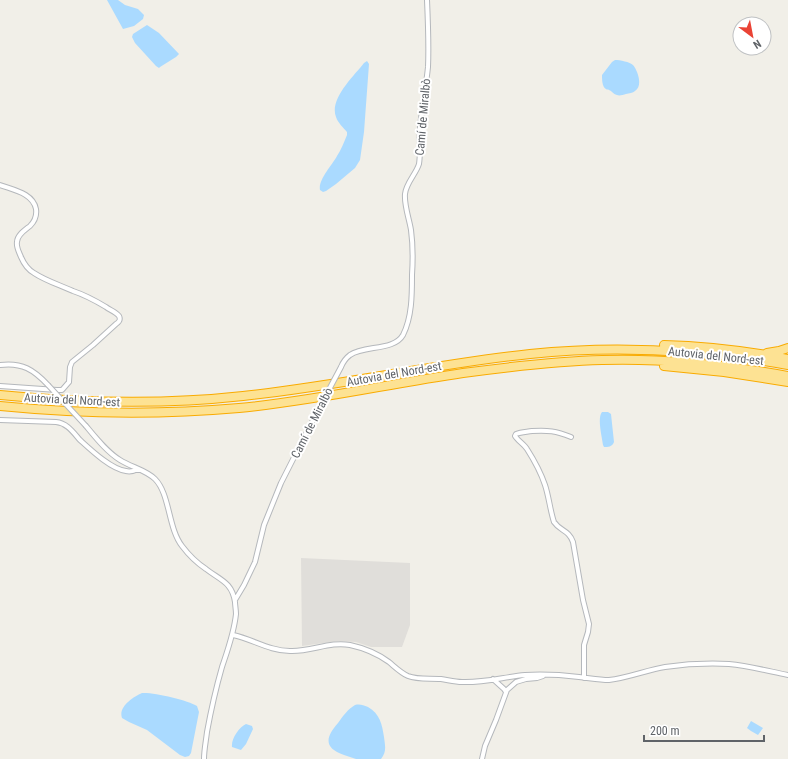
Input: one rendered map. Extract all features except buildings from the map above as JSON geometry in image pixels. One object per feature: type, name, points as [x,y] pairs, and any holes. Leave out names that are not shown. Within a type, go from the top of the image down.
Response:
[{"type":"highway","points":[[427,368],[441,363],[486,356],[597,345],[646,344],[688,346],[715,348],[788,359]]},
{"type":"highway","points":[[760,354],[788,348]]},
{"type":"highway","name":"Autovia del Nord-est","points":[[0,396],[108,402],[205,399],[295,390],[498,357],[572,351],[624,349],[699,352],[788,365]]},
{"type":"highway","name":"Autovia del Nord-est","points":[[0,406],[58,411],[128,413],[240,408],[323,397],[463,373],[534,365],[600,360],[688,362],[788,376]]},
{"type":"highway","points":[[573,362],[579,364],[632,365],[724,372],[778,380],[788,384]]},
{"type":"street","name":"Camí de Miralbò","points":[[204,759],[213,703],[232,635],[236,613],[235,600],[255,562],[264,525],[281,483],[346,358],[353,353],[392,344],[404,333],[409,317],[412,292],[412,242],[405,194],[419,162],[420,130],[428,61],[427,0]]},
{"type":"street","points":[[0,185],[26,195],[36,207],[35,219],[16,242],[27,267],[40,276],[105,306],[119,316],[120,321],[72,362],[70,367],[69,382],[62,390],[0,386]]},
{"type":"street","points":[[0,365],[13,364],[25,367],[36,373],[103,446],[115,457],[152,476],[159,484],[165,499],[177,539],[202,566],[228,584],[235,600]]},
{"type":"street","points":[[0,420],[63,423],[92,450],[113,466],[132,472],[138,469]]},
{"type":"street","points":[[571,437],[547,430],[521,433],[516,434],[515,436],[527,448],[541,475],[545,484],[555,523],[572,539],[589,624],[584,643],[584,678]]},
{"type":"street","points":[[232,635],[270,648],[288,651],[305,650],[334,644],[352,646],[379,656],[402,673],[415,678],[463,682],[544,675],[610,680],[664,667],[710,664],[740,666],[788,676]]},
{"type":"street","points":[[482,759],[485,746],[506,692],[516,682],[537,678],[544,675]]},
{"type":"street","points":[[493,679],[506,692]]},
{"type":"shaded area","points":[[301,558],[410,563],[410,625],[402,647],[371,647],[356,642],[338,641],[302,646]]},
{"type":"water","points":[[107,0],[118,0],[125,5],[138,9],[144,15],[143,19],[134,26],[123,29]]},
{"type":"water","points":[[147,25],[159,33],[179,54],[159,68],[135,43],[132,37],[133,34]]},
{"type":"water","points":[[615,60],[630,63],[635,68],[638,75],[639,86],[634,92],[618,95],[604,87],[602,83],[602,75]]},
{"type":"water","points":[[367,61],[369,64],[364,132],[360,160],[355,168],[336,184],[323,192],[320,190],[321,182],[338,154],[347,135],[347,132],[336,117],[336,103],[339,95],[349,81]]},
{"type":"water","points":[[602,412],[608,412],[611,414],[614,442],[608,447],[604,447],[603,445],[600,423]]},
{"type":"water","points":[[142,693],[170,697],[186,701],[197,706],[199,712],[191,753],[189,756],[185,757],[180,755],[147,730],[122,718],[121,714],[124,706]]},
{"type":"water","points":[[355,705],[368,707],[378,716],[380,720],[385,746],[385,751],[381,759],[356,759],[337,752],[330,746],[329,738],[334,728],[346,713]]},
{"type":"water","points":[[751,721],[763,728],[758,735],[747,728]]},
{"type":"water","points":[[246,724],[252,726],[253,729],[246,744],[241,750],[232,747],[236,734]]}]
